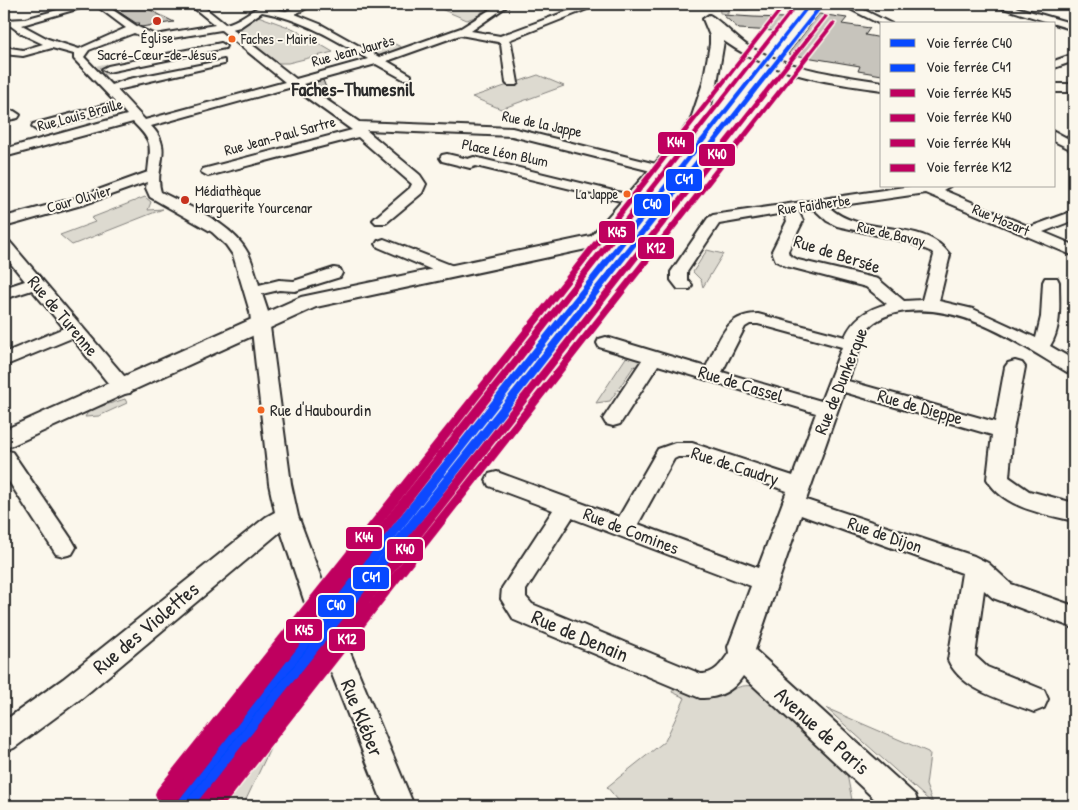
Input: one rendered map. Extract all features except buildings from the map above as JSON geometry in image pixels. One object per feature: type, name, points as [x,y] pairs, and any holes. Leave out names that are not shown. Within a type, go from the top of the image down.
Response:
[{"type":"main road","points":[[4,440],[321,298],[594,243],[604,236],[699,119],[717,55],[717,36],[708,12],[722,35],[746,48],[784,64],[827,77],[880,85]]},
{"type":"main road","points":[[717,55],[729,50],[746,48]]},
{"type":"main road","points":[[784,64],[880,85]]},
{"type":"main road","points":[[1056,88],[1074,88]]},
{"type":"street","points":[[9,23],[90,4]]},
{"type":"street","points":[[98,4],[134,30],[156,38],[240,23],[265,6],[307,22],[407,77]]},
{"type":"street","points":[[194,4],[295,83],[358,129],[420,184],[414,193],[381,220]]},
{"type":"street","points":[[288,14],[310,4]]},
{"type":"street","name":"Rue Jean Jaurès","points":[[140,120],[295,83],[407,53],[459,32],[505,4]]},
{"type":"street","points":[[459,32],[501,39],[595,4]]},
{"type":"street","points":[[845,4],[883,22]]},
{"type":"street","points":[[995,4],[1074,26]]},
{"type":"street","points":[[9,23],[18,29],[70,51],[80,52],[88,47],[134,30]]},
{"type":"street","points":[[501,39],[505,42],[512,83]]},
{"type":"street","points":[[4,50],[16,54],[54,44]]},
{"type":"street","points":[[99,71],[221,46]]},
{"type":"street","points":[[80,52],[79,58],[99,71],[107,90],[140,120],[154,136],[156,144],[154,174]]},
{"type":"street","points":[[1056,64],[1074,57]]},
{"type":"street","points":[[107,90],[131,84],[129,82],[220,62]]},
{"type":"street","points":[[38,127],[123,104]]},
{"type":"street","name":"Rue Louis Braille","points":[[4,153],[140,120]]},
{"type":"street","name":"Rue de la Jappe","points":[[358,129],[512,132],[659,169]]},
{"type":"street","name":"Rue Jean-Paul Sartre","points":[[208,172],[358,129]]},
{"type":"street","points":[[1056,136],[1074,148]]},
{"type":"street","points":[[1056,153],[1074,148]]},
{"type":"street","name":"Place Léon Blum","points":[[447,158],[470,164],[474,161],[633,200]]},
{"type":"street","name":"Cour Olivier","points":[[4,222],[44,208],[80,201],[154,174]]},
{"type":"street","name":"Rue Kléber","points":[[154,174],[153,190],[156,196],[217,230],[237,248],[253,291],[261,325],[280,484],[287,516],[316,600],[399,806]]},
{"type":"street","name":"Rue Faidherbe","points":[[684,285],[679,280],[679,272],[715,219],[936,188]]},
{"type":"street","name":"Rue Mozart","points":[[936,188],[1074,251]]},
{"type":"street","name":"Rue de Bavay","points":[[818,204],[842,223],[922,241],[938,247],[942,255],[929,305]]},
{"type":"street","name":"Rue de Bersée","points":[[788,208],[795,221],[780,251],[782,258],[792,263],[872,283],[900,306]]},
{"type":"street","points":[[1030,232],[1074,215]]},
{"type":"street","points":[[384,244],[450,271]]},
{"type":"street","name":"Rue de Turenne","points":[[4,245],[123,388]]},
{"type":"street","points":[[253,291],[279,284],[296,286],[334,273]]},
{"type":"street","points":[[1038,348],[1043,344],[1047,335],[1051,282]]},
{"type":"street","points":[[4,294],[35,283]]},
{"type":"street","name":"Rue de Dunkerque","points":[[742,655],[742,640],[857,330],[868,317],[880,311],[900,306],[929,305],[948,307],[980,317],[1074,368]]},
{"type":"street","points":[[711,374],[738,324],[746,319],[765,320],[852,344]]},
{"type":"street","points":[[4,360],[75,330]]},
{"type":"street","name":"Rue de Cassel","points":[[606,343],[828,410]]},
{"type":"street","points":[[613,419],[654,358]]},
{"type":"street","points":[[1014,367],[997,473],[1002,486],[1017,496],[1074,512]]},
{"type":"street","name":"Rue de Dieppe","points":[[837,384],[1003,431]]},
{"type":"street","name":"Rue de Caudry","points":[[624,528],[666,454],[675,450],[692,450],[796,496]]},
{"type":"street","points":[[4,457],[64,547]]},
{"type":"street","name":"Rue de Comines","points":[[497,480],[764,581]]},
{"type":"street","name":"Rue de Dijon","points":[[796,496],[958,560],[975,568],[1002,591],[1074,617]]},
{"type":"street","name":"Rue de Denain","points":[[567,507],[514,588],[514,599],[523,612],[700,686],[711,686],[724,680],[729,676],[742,655]]},
{"type":"street","name":"Rue des Violettes","points":[[4,738],[68,693],[274,522],[287,516]]},
{"type":"street","points":[[975,568],[961,660],[977,676],[1034,699]]},
{"type":"street","name":"Avenue de Paris","points":[[742,655],[752,668],[892,803]]},
{"type":"shaded area","points":[[402,4],[429,4],[412,8]]},
{"type":"shaded area","points":[[429,4],[481,4],[491,9],[467,20]]},
{"type":"shaded area","points":[[719,4],[766,4],[747,10],[728,9],[728,14],[720,13]]},
{"type":"shaded area","points":[[258,16],[294,29],[333,52],[288,63],[278,63],[239,33],[242,27]]},
{"type":"shaded area","points":[[391,42],[407,50],[382,57],[364,49]]},
{"type":"shaded area","points":[[538,75],[564,86],[501,109],[472,97]]},
{"type":"shaded area","points":[[145,197],[151,202],[148,210],[163,209],[72,245],[60,235],[95,222],[91,218]]},
{"type":"shaded area","points":[[707,250],[723,254],[703,287],[701,280],[693,272]]},
{"type":"shaded area","points":[[629,353],[640,360],[643,367],[634,366],[610,401],[596,403]]},
{"type":"shaded area","points":[[125,399],[127,403],[99,416],[85,417],[89,410]]},
{"type":"shaded area","points":[[302,681],[243,806],[208,806]]},
{"type":"shaded area","points":[[675,685],[709,696],[720,695],[746,686],[762,688],[846,769],[852,800],[850,806],[623,806],[607,787],[665,741],[685,698],[672,692]]},
{"type":"shaded area","points":[[826,708],[928,752],[930,755],[926,785],[933,804]]},
{"type":"tunnel","points":[[98,71],[108,69]]},
{"type":"rail line","name":"K44","points":[[162,794],[785,4]]},
{"type":"rail line","name":"K45","points":[[170,800],[797,4]]},
{"type":"rail line","name":"C40","points":[[178,806],[810,4]]},
{"type":"rail line","name":"C41","points":[[191,806],[818,10]]},
{"type":"rail line","name":"K40","points":[[203,806],[826,16]]},
{"type":"rail line","name":"K12","points":[[216,806],[834,23]]},
{"type":"place","name":"Église Sacré-Cœur-de-Jésus","points":[[157,21]]},
{"type":"place","name":"Faches – Mairie","points":[[232,39]]},
{"type":"place","name":"La Jappe","points":[[627,194]]},
{"type":"place","name":"Médiathèque Marguerite Yourcenar","points":[[185,200]]},
{"type":"place","name":"Rue d'Haubourdin","points":[[261,410]]},
{"type":"district","name":"Faches-Thumesnil","points":[[353,89]]}]
